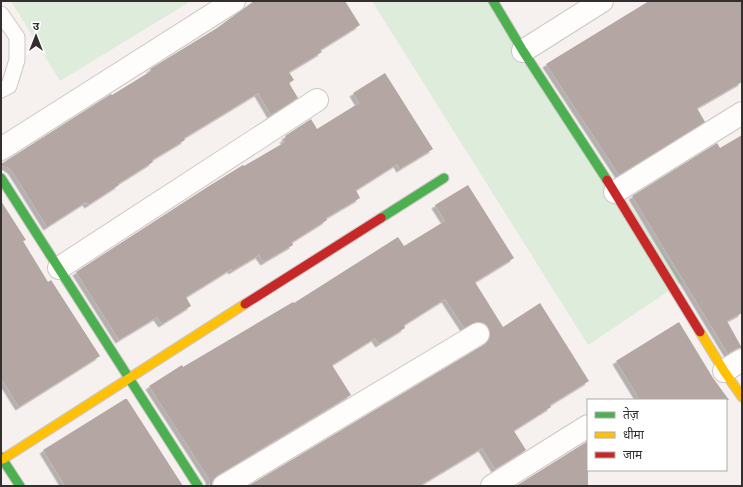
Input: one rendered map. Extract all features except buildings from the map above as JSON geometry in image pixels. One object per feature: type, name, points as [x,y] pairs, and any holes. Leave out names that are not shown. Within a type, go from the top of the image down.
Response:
[{"type":"street","points":[[1,149],[234,1]]},
{"type":"street","points":[[493,1],[522,50],[614,192],[733,365],[742,397]]},
{"type":"street","points":[[522,50],[602,1]]},
{"type":"street","points":[[59,268],[317,100]]},
{"type":"street","points":[[614,192],[742,113]]},
{"type":"street","points":[[1,178],[198,486]]},
{"type":"street","points":[[20,486],[2,458],[444,178]]},
{"type":"street","points":[[224,486],[478,334]]},
{"type":"street","points":[[492,486],[587,427]]},
{"type":"lane","points":[[1,14],[17,37],[17,60],[9,86],[1,90]]},
{"type":"green space","points":[[11,1],[191,1],[60,81]]},
{"type":"green space","points":[[372,1],[493,1],[682,282],[588,345]]},
{"type":"traffic: fast","points":[[493,1],[523,51],[607,180]]},
{"type":"traffic: fast","points":[[1,178],[198,486]]},
{"type":"traffic: fast","points":[[381,218],[444,178]]},
{"type":"traffic: fast","points":[[1,457],[20,486]]},
{"type":"traffic: slow","points":[[3,459],[245,304]]},
{"type":"traffic: slow","points":[[700,332],[742,397]]},
{"type":"traffic: jam","points":[[607,180],[700,332]]},
{"type":"traffic: jam","points":[[245,304],[381,218]]}]
